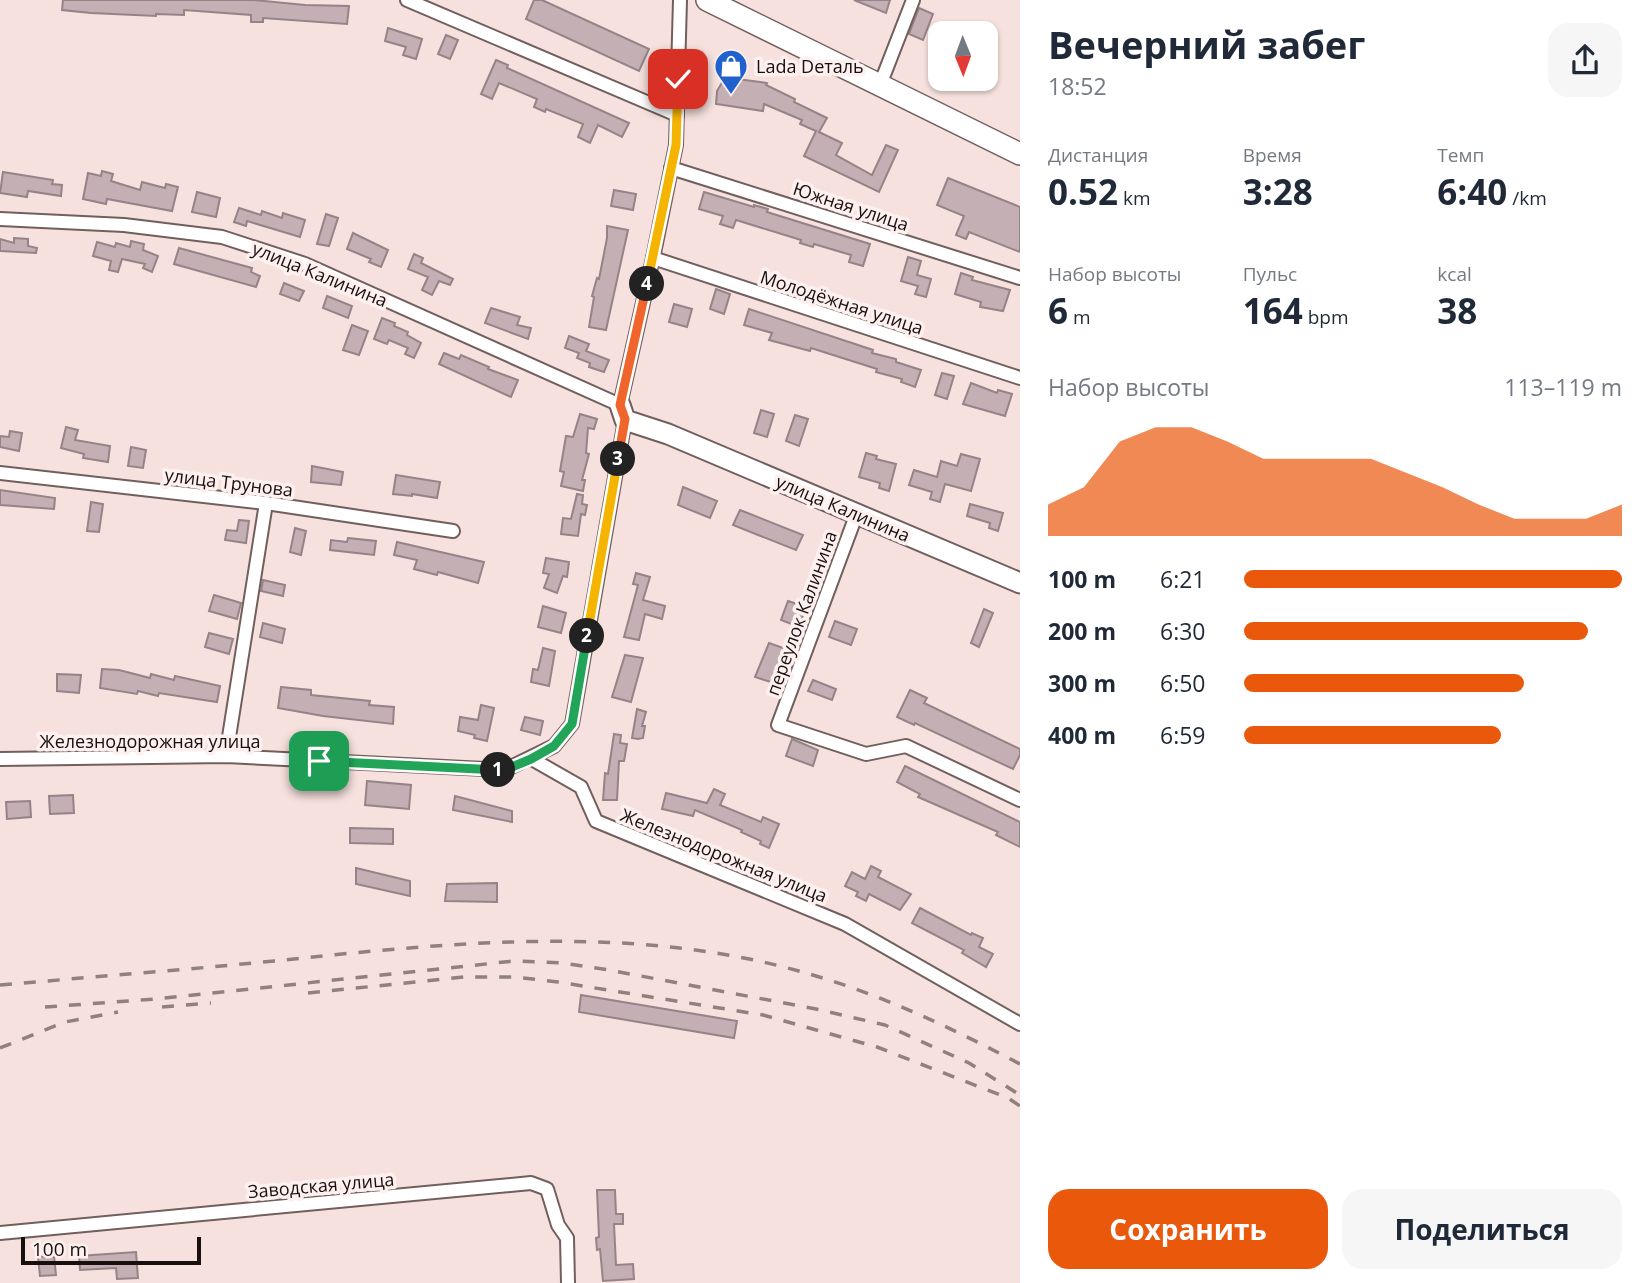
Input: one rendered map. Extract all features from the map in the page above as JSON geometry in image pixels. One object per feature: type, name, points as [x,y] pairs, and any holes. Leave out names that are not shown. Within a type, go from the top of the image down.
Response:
[{"type":"main road","points":[[707,0],[1020,155]]},
{"type":"street","points":[[407,0],[677,114]]},
{"type":"street","points":[[531,759],[554,746],[572,724],[622,412],[676,145],[680,0]]},
{"type":"street","points":[[880,85],[912,0]]},
{"type":"street","name":"Южная улица","points":[[671,168],[1020,278]]},
{"type":"street","name":"улица Калинина","points":[[0,219],[124,225],[222,237],[305,264],[668,434],[1020,583]]},
{"type":"street","name":"Молодёжная улица","points":[[653,258],[1020,378]]},
{"type":"street","name":"улица Трунова","points":[[0,472],[265,503],[453,531]]},
{"type":"street","points":[[226,756],[265,503]]},
{"type":"street","name":"переулок Калинина","points":[[857,513],[778,725],[866,754],[906,746],[1020,800]]},
{"type":"street","name":"Железнодорожная улица","points":[[0,759],[226,756],[505,770],[531,759],[581,787],[596,821],[845,924],[1020,1024]]},
{"type":"street","name":"Заводская улица","points":[[0,1233],[531,1183],[547,1189],[558,1225],[567,1238],[568,1283]]},
{"type":"building","points":[[63,0],[254,0],[349,6],[347,24],[263,18],[263,22],[251,22],[251,15],[184,10],[184,15],[156,16],[62,10]]},
{"type":"building","points":[[534,0],[542,0],[649,49],[639,71],[526,19]]},
{"type":"building","points":[[854,0],[890,0],[886,13]]},
{"type":"building","points":[[919,8],[933,14],[928,21],[923,40],[909,34]]},
{"type":"building","points":[[388,28],[422,39],[416,59],[403,55],[406,47],[385,41]]},
{"type":"building","points":[[446,35],[458,40],[450,59],[438,54]]},
{"type":"building","points":[[496,60],[508,65],[507,68],[629,123],[622,137],[598,125],[590,143],[578,137],[583,124],[534,107],[537,99],[499,83],[492,99],[481,94]]},
{"type":"building","points":[[727,74],[737,79],[767,83],[766,85],[795,99],[794,102],[827,118],[819,132],[842,143],[836,155],[872,175],[886,145],[898,150],[879,192],[804,156],[816,131],[800,124],[802,120],[764,104],[763,111],[716,104],[717,91]]},
{"type":"building","points":[[102,171],[113,174],[111,181],[140,190],[142,182],[165,188],[166,184],[178,187],[172,211],[107,199],[106,204],[83,199],[88,173],[101,176]]},
{"type":"building","points":[[3,172],[53,180],[52,184],[62,185],[61,196],[28,191],[27,197],[0,193]]},
{"type":"building","points":[[948,178],[1020,207],[1020,252],[969,232],[966,239],[956,235],[964,216],[937,205]]},
{"type":"building","points":[[614,190],[636,194],[633,210],[611,206]]},
{"type":"building","points":[[197,192],[220,198],[216,217],[192,212]]},
{"type":"building","points":[[704,192],[768,209],[767,212],[870,244],[863,266],[849,262],[851,255],[814,244],[813,247],[800,243],[801,240],[736,220],[733,228],[720,224],[723,216],[699,209]]},
{"type":"building","points":[[239,208],[261,215],[262,211],[282,218],[283,213],[305,220],[300,237],[247,221],[246,226],[234,222]]},
{"type":"building","points":[[326,214],[338,218],[329,246],[317,244]]},
{"type":"building","points":[[607,226],[628,230],[606,330],[589,327],[592,296],[597,278],[599,279]]},
{"type":"building","points":[[353,233],[388,250],[381,267],[369,262],[371,259],[347,249]]},
{"type":"building","points":[[14,238],[28,239],[28,246],[37,248],[36,253],[0,251],[0,239],[14,243]]},
{"type":"building","points":[[131,241],[144,244],[143,250],[158,256],[152,272],[143,268],[145,264],[122,259],[118,272],[109,270],[111,261],[93,256],[97,242],[115,247],[116,243],[130,247]]},
{"type":"building","points":[[179,248],[252,268],[251,272],[260,276],[256,287],[174,264]]},
{"type":"building","points":[[414,254],[423,258],[421,263],[453,279],[450,285],[439,281],[432,295],[422,290],[428,277],[408,269]]},
{"type":"building","points":[[908,257],[921,261],[917,275],[931,279],[926,297],[915,294],[918,286],[901,281]]},
{"type":"building","points":[[961,273],[973,277],[972,280],[1010,290],[1003,311],[980,307],[981,302],[955,294]]},
{"type":"building","points":[[284,283],[304,291],[299,301],[280,294]]},
{"type":"building","points":[[716,289],[730,294],[724,314],[710,309]]},
{"type":"building","points":[[327,296],[352,306],[348,318],[323,308]]},
{"type":"building","points":[[674,304],[692,309],[687,327],[669,322]]},
{"type":"building","points":[[491,308],[520,317],[517,325],[531,328],[528,339],[485,323]]},
{"type":"building","points":[[749,309],[873,350],[872,353],[896,359],[896,362],[921,370],[915,387],[901,382],[902,379],[876,372],[877,369],[811,348],[810,351],[769,340],[772,333],[744,325]]},
{"type":"building","points":[[382,318],[395,323],[394,326],[408,332],[407,335],[421,343],[414,358],[405,354],[408,348],[389,340],[387,344],[374,339]]},
{"type":"building","points":[[352,325],[368,331],[359,355],[343,350]]},
{"type":"building","points":[[569,336],[589,344],[586,351],[609,360],[604,372],[589,367],[590,363],[577,358],[579,353],[565,348]]},
{"type":"building","points":[[444,353],[459,359],[461,355],[518,380],[511,397],[439,364]]},
{"type":"building","points":[[942,373],[954,376],[947,399],[935,395]]},
{"type":"building","points":[[971,383],[997,393],[998,390],[1012,394],[1005,416],[963,404]]},
{"type":"building","points":[[761,410],[774,414],[767,437],[754,433]]},
{"type":"building","points":[[580,414],[597,419],[594,429],[588,428],[586,453],[589,454],[582,480],[585,480],[583,491],[561,486],[564,472],[560,471],[566,436],[573,437]]},
{"type":"building","points":[[795,415],[808,419],[799,446],[786,441]]},
{"type":"building","points":[[66,427],[78,430],[75,440],[110,446],[108,462],[83,458],[84,454],[61,448]]},
{"type":"building","points":[[10,431],[22,433],[19,451],[0,447],[0,436],[9,437]]},
{"type":"building","points":[[131,447],[146,450],[143,468],[128,466]]},
{"type":"building","points":[[866,453],[877,456],[876,459],[896,464],[889,491],[879,488],[880,483],[859,477]]},
{"type":"building","points":[[961,454],[980,459],[971,491],[945,484],[940,502],[930,499],[932,492],[909,485],[914,470],[937,477],[941,461],[957,466]]},
{"type":"building","points":[[312,466],[343,472],[341,485],[311,482]]},
{"type":"building","points":[[396,475],[440,482],[437,498],[393,494]]},
{"type":"building","points":[[683,487],[717,501],[710,518],[678,505]]},
{"type":"building","points":[[0,490],[55,498],[54,509],[0,505]]},
{"type":"building","points":[[577,494],[583,495],[582,504],[587,505],[585,515],[581,514],[578,536],[561,534],[563,518],[571,519]]},
{"type":"building","points":[[91,502],[103,504],[99,532],[87,531]]},
{"type":"building","points":[[970,504],[1003,513],[998,531],[989,528],[990,523],[967,516]]},
{"type":"building","points":[[740,510],[803,535],[796,550],[733,525]]},
{"type":"building","points":[[239,520],[249,521],[246,543],[225,540],[227,530],[237,531]]},
{"type":"building","points":[[295,528],[306,531],[301,555],[290,552]]},
{"type":"building","points":[[348,538],[376,541],[374,555],[330,550],[331,540],[347,542]]},
{"type":"building","points":[[397,542],[484,562],[478,583],[438,572],[437,575],[414,569],[417,560],[394,555]]},
{"type":"building","points":[[546,558],[569,562],[567,577],[563,576],[557,593],[544,588],[549,574],[543,573]]},
{"type":"building","points":[[636,573],[650,577],[643,600],[665,606],[662,619],[645,614],[639,640],[624,637],[638,585],[633,584]]},
{"type":"building","points":[[263,580],[285,585],[283,596],[261,591]]},
{"type":"building","points":[[214,595],[241,603],[237,619],[209,611]]},
{"type":"building","points":[[788,601],[806,607],[799,627],[781,620]]},
{"type":"building","points":[[543,606],[566,613],[561,633],[538,627]]},
{"type":"building","points":[[984,609],[993,613],[979,647],[971,643]]},
{"type":"building","points":[[835,621],[857,629],[851,645],[829,637]]},
{"type":"building","points":[[263,623],[285,629],[282,643],[260,637]]},
{"type":"building","points":[[209,633],[233,639],[229,654],[205,647]]},
{"type":"building","points":[[769,643],[789,650],[777,684],[755,677]]},
{"type":"building","points":[[543,648],[555,651],[549,686],[531,682],[533,669],[538,670]]},
{"type":"building","points":[[625,655],[643,658],[631,702],[612,697]]},
{"type":"building","points":[[102,669],[119,670],[150,678],[151,674],[174,680],[175,676],[220,686],[217,702],[100,688]]},
{"type":"building","points":[[57,674],[81,675],[79,693],[57,691]]},
{"type":"building","points":[[813,680],[836,689],[832,700],[808,691]]},
{"type":"building","points":[[281,687],[311,690],[311,695],[370,701],[369,705],[394,707],[393,724],[278,708]]},
{"type":"building","points":[[910,690],[927,698],[924,703],[1020,749],[1013,769],[897,717]]},
{"type":"building","points":[[481,705],[494,708],[487,741],[458,731],[460,717],[478,720]]},
{"type":"building","points":[[637,709],[646,712],[642,726],[645,726],[643,738],[638,739],[632,738]]},
{"type":"building","points":[[525,717],[543,721],[540,735],[521,730]]},
{"type":"building","points":[[614,734],[621,735],[620,743],[627,744],[624,761],[619,761],[617,800],[603,800],[605,773],[608,774]]},
{"type":"building","points":[[792,739],[818,750],[813,766],[786,756]]},
{"type":"building","points":[[905,766],[1020,822],[1020,847],[996,835],[998,832],[918,797],[920,794],[897,782]]},
{"type":"building","points":[[367,781],[411,785],[409,809],[365,805]]},
{"type":"building","points":[[714,789],[725,794],[720,805],[761,822],[763,817],[779,824],[769,848],[760,844],[761,841],[741,832],[742,830],[695,810],[693,816],[662,809],[666,793],[707,803]]},
{"type":"building","points":[[73,795],[74,813],[50,814],[49,796]]},
{"type":"building","points":[[455,796],[512,811],[512,822],[453,810]]},
{"type":"building","points":[[30,801],[31,817],[7,819],[6,802]]},
{"type":"building","points":[[350,828],[393,829],[393,844],[350,843]]},
{"type":"building","points":[[871,866],[881,871],[878,877],[911,894],[900,910],[869,894],[866,901],[856,896],[858,892],[845,886],[852,872],[865,879]]},
{"type":"building","points":[[356,868],[410,881],[410,896],[356,884]]},
{"type":"building","points":[[497,883],[497,902],[445,901],[447,884]]},
{"type":"building","points":[[920,908],[971,935],[972,933],[983,938],[979,947],[993,954],[986,967],[962,953],[964,950],[912,923]]},
{"type":"building","points":[[581,995],[737,1021],[734,1038],[579,1012]]},
{"type":"building","points":[[597,1190],[615,1190],[616,1214],[623,1214],[623,1224],[614,1224],[616,1265],[633,1264],[634,1279],[603,1281],[600,1249],[597,1250],[596,1238],[599,1237]]},
{"type":"building","points":[[136,1252],[138,1278],[117,1279],[116,1268],[80,1270],[79,1256]]},
{"type":"building","points":[[54,1256],[56,1275],[40,1276],[38,1257]]},
{"type":"railway","points":[[0,985],[448,945],[565,941],[623,943],[739,957],[814,975],[918,1014],[1020,1064]]},
{"type":"railway","points":[[45,1007],[156,999],[514,961],[562,963],[816,1009],[885,1025],[969,1063],[1020,1095]]},
{"type":"railway","points":[[308,993],[464,977],[515,977],[558,982],[763,1015],[877,1047],[1008,1098],[1020,1106]]},
{"type":"railway","points":[[162,1007],[211,1003]]},
{"type":"railway","points":[[0,1048],[65,1022],[118,1012]]},
{"type":"place","name":"Lada Dеталь","points":[[731,96]]},
{"type":"route","points":[[319,761],[505,770],[554,746],[572,724],[625,419],[620,405],[676,145],[678,79]]}]
